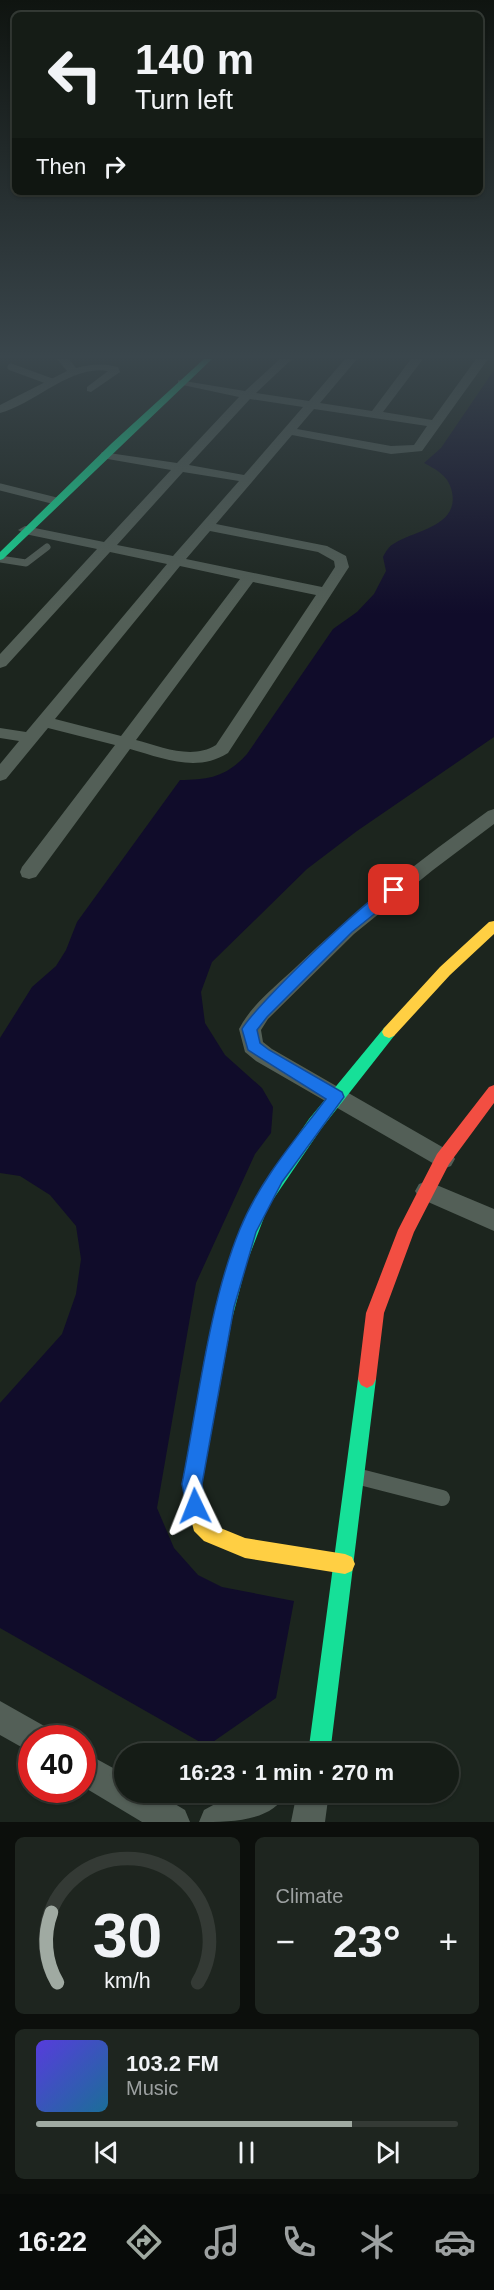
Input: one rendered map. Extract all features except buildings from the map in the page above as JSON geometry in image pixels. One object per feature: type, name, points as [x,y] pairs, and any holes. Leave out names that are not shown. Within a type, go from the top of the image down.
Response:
[{"type":"main road","points":[[0,558],[25,530],[116,444]]},
{"type":"main road","points":[[345,1564],[242,1548],[218,1537],[202,1526],[195,1506],[192,1484],[225,1307],[248,1230],[276,1177],[336,1097],[415,1000],[464,951],[494,926]]},
{"type":"main road","points":[[321,1743],[375,1313],[406,1230],[443,1159],[492,1097]]},
{"type":"street","points":[[0,663],[202,444]]},
{"type":"street","points":[[0,775],[277,444]]},
{"type":"street","points":[[364,444],[402,451],[418,448],[421,444]]},
{"type":"street","points":[[110,450],[251,475]]},
{"type":"street","points":[[45,722],[184,758],[211,756],[222,749],[342,567],[341,559],[322,549],[207,526]]},
{"type":"street","points":[[25,530],[325,592]]},
{"type":"street","points":[[29,872],[250,576]]},
{"type":"street","points":[[0,733],[31,738]]},
{"type":"street","points":[[443,1159],[264,1055],[253,1046],[250,1029],[261,1013],[347,929],[426,865],[494,815]]},
{"type":"street","points":[[427,1191],[494,1220]]},
{"type":"street","points":[[0,1717],[18,1728]]},
{"type":"street","points":[[96,1775],[173,1822]]},
{"type":"street","points":[[216,1822],[251,1803]]},
{"type":"street","points":[[308,1822],[311,1803]]},
{"type":"lane","points":[[0,487],[56,501]]},
{"type":"lane","points":[[0,558],[20,566],[28,564],[47,547]]},
{"type":"lane","points":[[355,1475],[442,1498]]},
{"type":"shaded area","points":[[444,444],[494,444],[494,737],[357,831],[307,869],[212,962],[201,992],[205,1023],[225,1055],[262,1088],[273,1107],[271,1133],[255,1154],[196,1283],[157,1508],[174,1548],[198,1575],[222,1587],[294,1601],[276,1698],[211,1743],[202,1743],[0,1628],[0,1403],[62,1334],[76,1294],[81,1259],[76,1226],[50,1195],[20,1176],[0,1173],[0,1038],[32,987],[56,966],[66,950],[77,922],[180,780],[209,778],[225,772],[240,761],[333,629],[357,612],[374,594],[386,571],[383,557],[388,549],[404,538],[443,520],[449,512],[452,492],[448,482],[438,471],[424,463]]},
{"type":"traffic: fast","points":[[0,557],[116,444]]},
{"type":"traffic: fast","points":[[223,1319],[238,1262],[261,1203],[315,1124],[389,1032]]},
{"type":"traffic: fast","points":[[320,1743],[367,1379]]},
{"type":"traffic: slow","points":[[389,1032],[445,971],[494,926]]},
{"type":"traffic: slow","points":[[223,1319],[192,1484],[201,1524],[211,1534],[245,1548],[345,1564]]},
{"type":"traffic: jam","points":[[367,1379],[375,1313],[406,1230],[443,1159],[494,1091]]},
{"type":"route","points":[[195,1506],[192,1484],[225,1307],[248,1230],[276,1177],[336,1097],[264,1055],[253,1046],[250,1029],[261,1013],[347,929],[394,890]]}]
